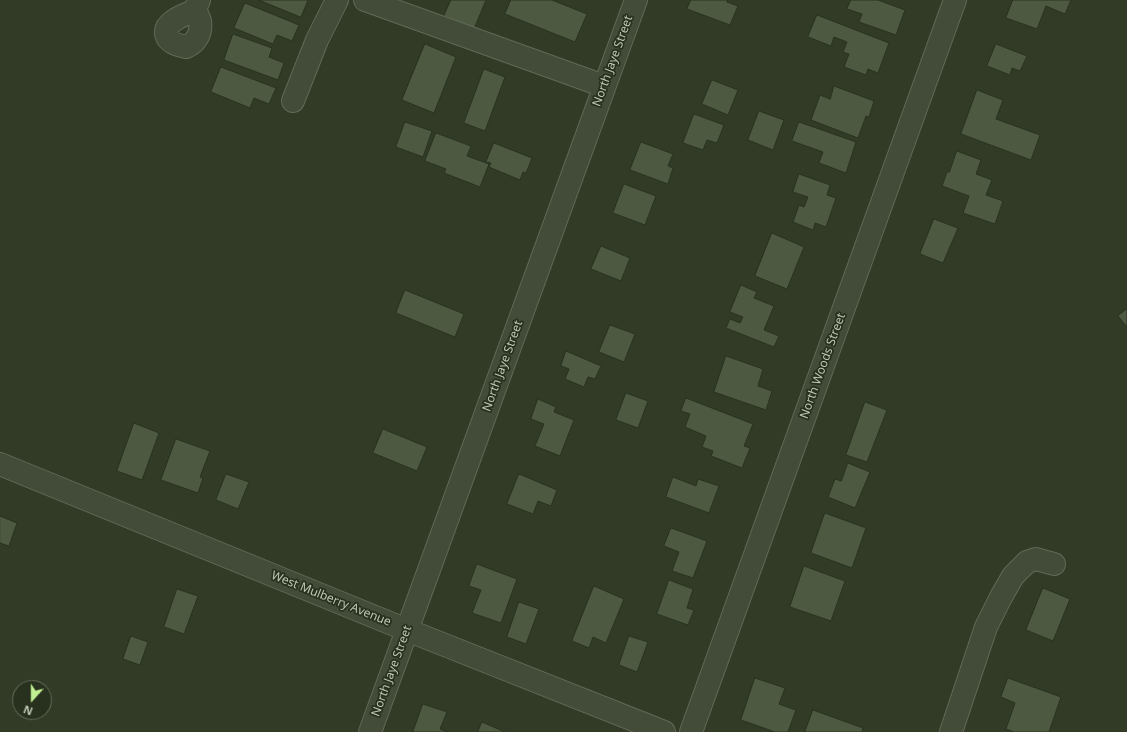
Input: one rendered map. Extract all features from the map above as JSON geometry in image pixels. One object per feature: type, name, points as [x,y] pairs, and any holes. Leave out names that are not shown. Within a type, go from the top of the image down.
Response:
[{"type":"street","points":[[293,101],[316,40],[337,0]]},
{"type":"street","points":[[365,0],[604,86]]},
{"type":"street","name":"North Jaye Street","points":[[370,732],[636,0]]},
{"type":"street","name":"North Woods Street","points":[[691,732],[956,0]]},
{"type":"street","name":"West Mulberry Avenue","points":[[0,464],[407,630],[664,732]]},
{"type":"street","points":[[951,732],[986,627],[1013,576],[1026,562],[1036,559],[1054,564]]},
{"type":"building","points":[[259,0],[308,0],[301,17]]},
{"type":"building","points":[[451,0],[486,0],[474,29],[444,16]]},
{"type":"building","points":[[511,0],[552,0],[587,14],[575,42],[505,14]]},
{"type":"building","points":[[691,0],[727,0],[727,2],[738,6],[730,25],[687,9]]},
{"type":"building","points":[[851,0],[878,0],[905,10],[896,35],[859,22],[862,14],[847,9]]},
{"type":"building","points":[[1013,0],[1071,0],[1065,14],[1046,6],[1037,29],[1006,18]]},
{"type":"building","points":[[245,3],[299,25],[292,41],[277,35],[273,44],[234,28]]},
{"type":"building","points":[[817,15],[889,43],[878,73],[868,69],[866,75],[844,67],[849,54],[843,52],[847,42],[834,37],[831,46],[808,37]]},
{"type":"building","points":[[233,34],[272,48],[269,57],[284,63],[278,80],[224,60]]},
{"type":"building","points":[[425,44],[456,57],[434,113],[402,100]]},
{"type":"building","points":[[996,44],[1027,56],[1020,71],[1012,68],[1010,75],[987,66]]},
{"type":"building","points":[[221,67],[276,88],[269,104],[254,98],[250,108],[211,92]]},
{"type":"building","points":[[484,69],[505,77],[485,131],[464,123]]},
{"type":"building","points":[[712,80],[738,90],[728,115],[702,104]]},
{"type":"building","points":[[834,86],[874,101],[869,117],[866,116],[858,138],[811,120],[820,95],[830,99]]},
{"type":"building","points":[[977,90],[1003,100],[996,119],[1040,135],[1031,160],[961,134]]},
{"type":"building","points":[[759,111],[784,120],[773,150],[748,140]]},
{"type":"building","points":[[694,114],[724,125],[717,143],[707,140],[703,150],[683,143]]},
{"type":"building","points":[[405,122],[432,131],[423,157],[396,147]]},
{"type":"building","points":[[799,122],[856,142],[846,173],[819,163],[823,152],[792,141]]},
{"type":"building","points":[[436,133],[471,146],[467,156],[489,164],[480,187],[444,173],[446,169],[425,161]]},
{"type":"building","points":[[641,142],[673,154],[668,166],[673,168],[668,184],[630,170]]},
{"type":"building","points":[[494,143],[532,158],[526,173],[523,172],[520,180],[489,167],[491,163],[486,162]]},
{"type":"building","points":[[957,151],[981,160],[976,174],[992,180],[986,195],[1003,201],[995,224],[963,213],[969,196],[942,186]]},
{"type":"building","points":[[799,174],[830,185],[827,195],[836,198],[826,227],[815,223],[813,230],[793,222],[799,205],[804,207],[808,197],[793,192]]},
{"type":"building","points":[[624,184],[656,196],[645,225],[613,213]]},
{"type":"building","points":[[934,219],[958,228],[943,263],[920,254]]},
{"type":"building","points":[[772,233],[804,247],[787,289],[755,276]]},
{"type":"building","points":[[601,246],[630,258],[621,281],[591,269]]},
{"type":"building","points":[[741,285],[757,292],[754,298],[774,306],[764,330],[779,336],[774,347],[726,328],[730,319],[740,323],[743,317],[730,312]]},
{"type":"building","points":[[405,290],[464,314],[455,337],[396,313]]},
{"type":"building","points":[[1127,309],[1127,327],[1118,316]]},
{"type":"building","points":[[610,325],[635,334],[624,362],[599,352]]},
{"type":"building","points":[[566,351],[601,366],[595,379],[588,377],[584,387],[565,379],[569,369],[561,366]]},
{"type":"building","points":[[726,356],[763,369],[758,386],[772,391],[766,410],[714,392]]},
{"type":"building","points":[[626,393],[648,401],[638,428],[616,420]]},
{"type":"building","points":[[686,398],[753,424],[744,446],[750,448],[742,468],[711,456],[713,451],[702,447],[706,436],[685,427],[690,414],[681,411]]},
{"type":"building","points":[[538,399],[556,407],[554,412],[574,420],[560,456],[535,446],[544,424],[531,419]]},
{"type":"building","points":[[865,402],[887,410],[867,462],[846,455]]},
{"type":"building","points":[[134,423],[159,433],[142,480],[117,471]]},
{"type":"building","points":[[383,429],[427,447],[417,471],[373,453]]},
{"type":"building","points":[[176,439],[210,451],[200,477],[203,478],[198,493],[161,480]]},
{"type":"building","points":[[848,463],[870,472],[855,508],[828,497],[835,479],[841,481]]},
{"type":"building","points":[[226,474],[249,482],[238,509],[216,500]]},
{"type":"building","points":[[519,474],[557,490],[551,506],[538,501],[533,514],[507,504]]},
{"type":"building","points":[[673,477],[696,486],[698,479],[719,486],[709,513],[666,497]]},
{"type":"building","points":[[825,513],[866,528],[852,568],[811,553]]},
{"type":"building","points":[[0,516],[17,523],[9,546],[0,543]]},
{"type":"building","points":[[671,528],[707,541],[693,578],[672,571],[679,552],[664,546]]},
{"type":"building","points":[[477,564],[517,579],[501,623],[472,613],[481,590],[469,586]]},
{"type":"building","points":[[804,566],[845,581],[831,621],[790,607]]},
{"type":"building","points":[[669,580],[693,589],[687,608],[694,610],[688,625],[657,614]]},
{"type":"building","points":[[594,586],[624,599],[606,643],[593,637],[589,648],[572,641]]},
{"type":"building","points":[[1043,588],[1070,599],[1053,641],[1026,630]]},
{"type":"building","points":[[177,589],[198,596],[184,634],[164,627]]},
{"type":"building","points":[[519,602],[539,609],[526,644],[507,637]]},
{"type":"building","points":[[131,636],[148,642],[140,665],[123,659]]},
{"type":"building","points":[[629,636],[648,642],[637,672],[619,665]]},
{"type":"building","points":[[755,678],[785,688],[779,704],[796,710],[788,732],[775,732],[741,720]]},
{"type":"building","points":[[1008,678],[1061,697],[1049,732],[1014,732],[1006,729],[1015,703],[1001,697]]},
{"type":"building","points":[[423,704],[447,712],[440,729],[448,732],[413,732]]},
{"type":"building","points":[[813,710],[863,728],[862,732],[805,732]]},
{"type":"building","points":[[482,722],[505,732],[478,732]]}]
